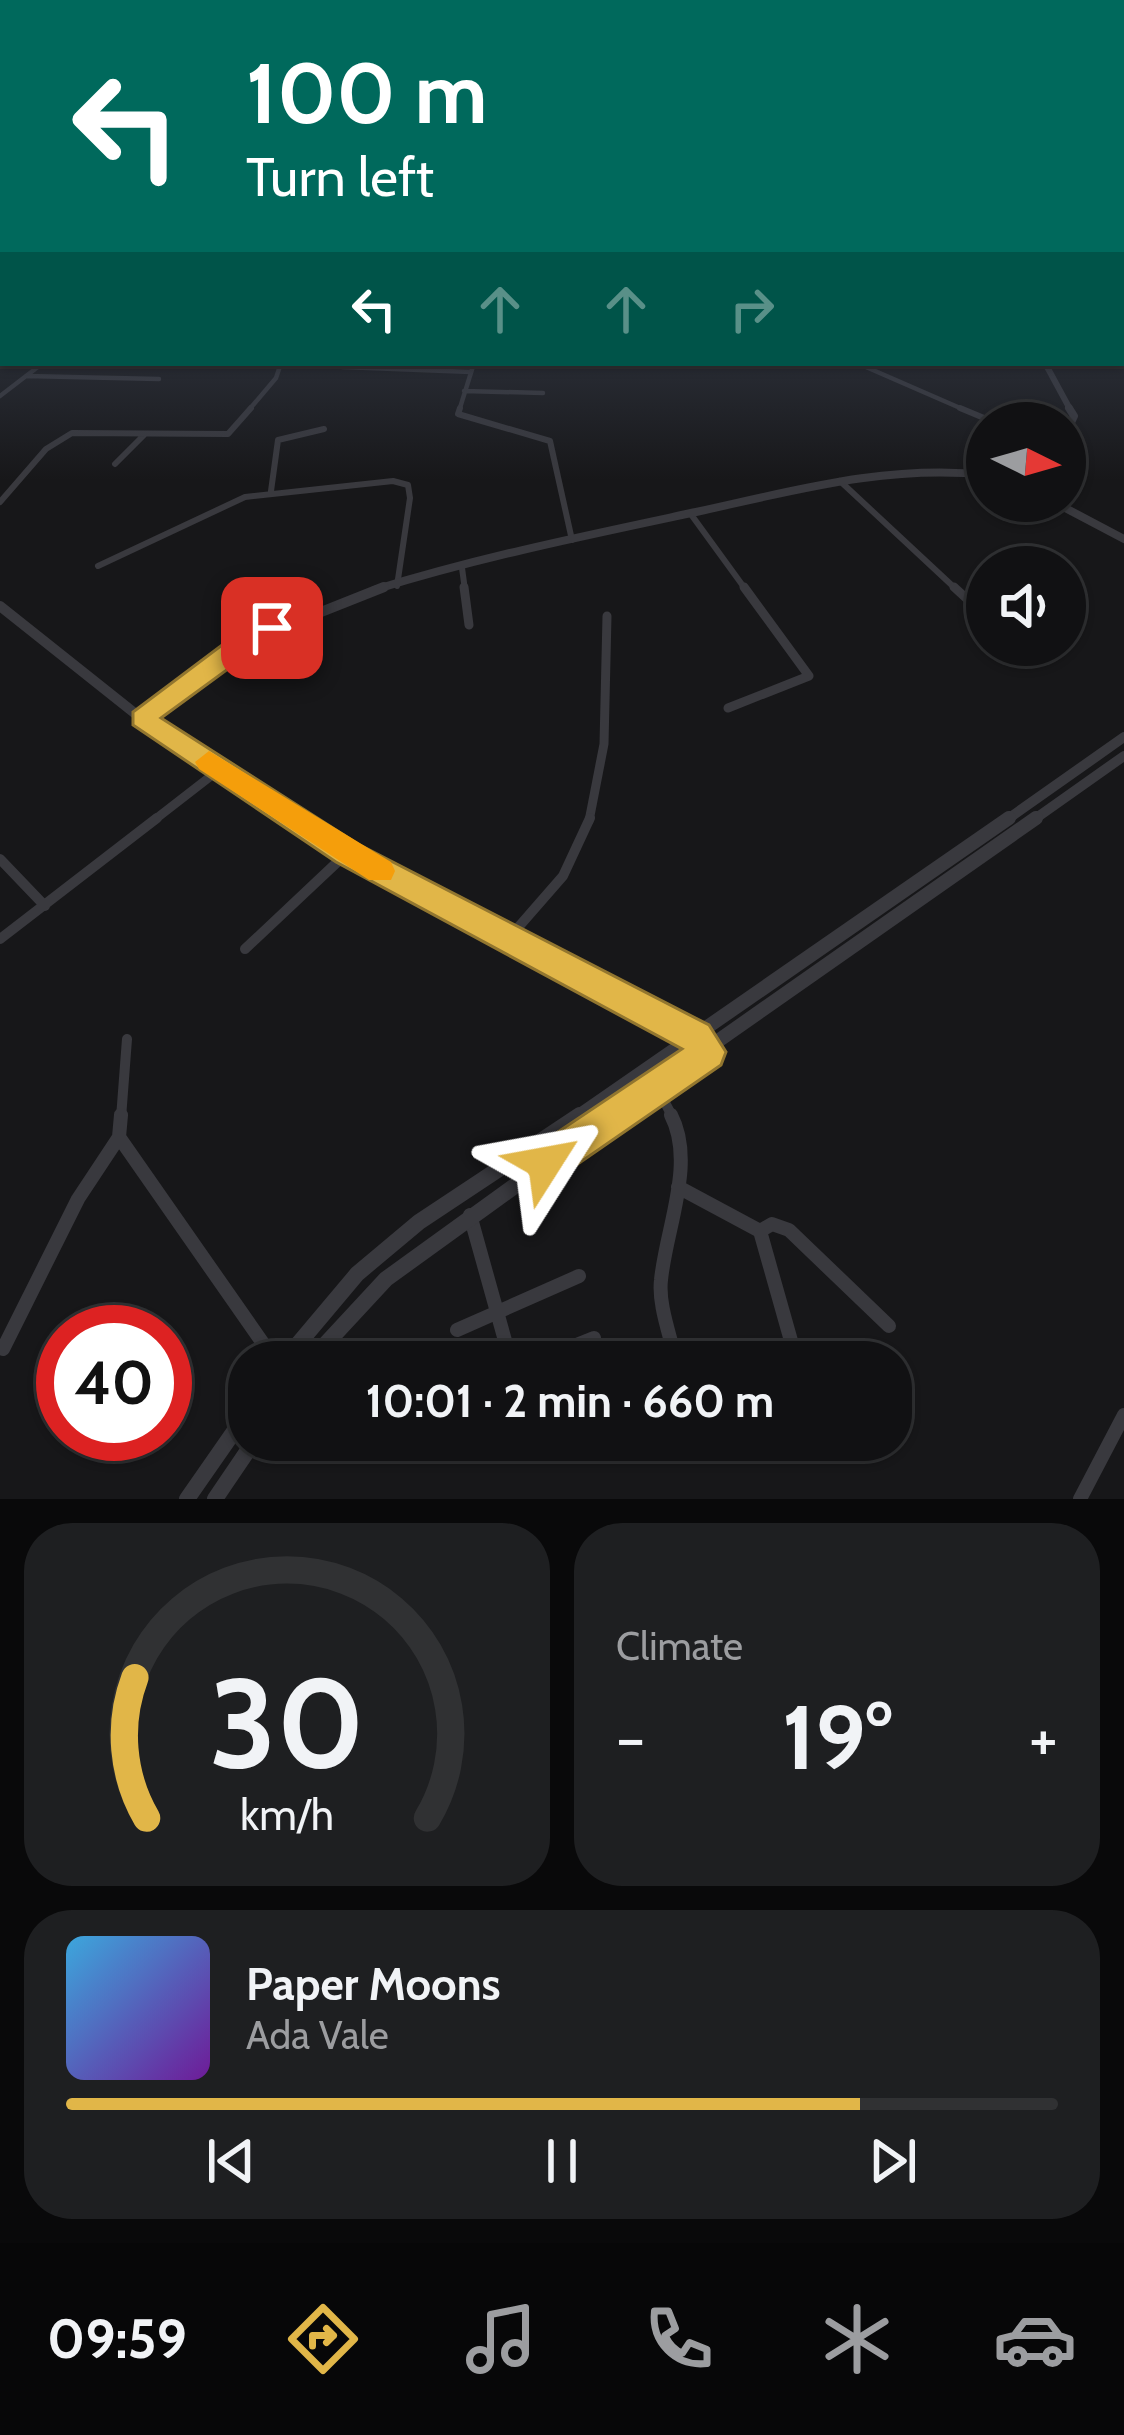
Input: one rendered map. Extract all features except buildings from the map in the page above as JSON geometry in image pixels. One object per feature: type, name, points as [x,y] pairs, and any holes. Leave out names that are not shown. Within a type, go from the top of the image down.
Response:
[{"type":"street","points":[[0,396],[39,366]]},
{"type":"street","points":[[0,502],[46,449],[67,435],[231,433],[274,381],[280,366]]},
{"type":"street","points":[[1047,366],[1066,402]]},
{"type":"street","points":[[342,367],[472,368],[458,412],[464,419],[538,435],[555,446],[572,539]]},
{"type":"street","points":[[866,367],[966,410]]},
{"type":"street","points":[[26,376],[159,379]]},
{"type":"street","points":[[464,391],[543,393]]},
{"type":"street","points":[[271,491],[278,440],[324,429]]},
{"type":"street","points":[[115,464],[145,433]]},
{"type":"street","points":[[142,718],[247,639],[397,586],[572,539],[840,482],[902,470],[966,470]]},
{"type":"street","points":[[840,482],[966,598]]},
{"type":"street","points":[[98,566],[203,513],[271,491],[408,484],[397,586]]},
{"type":"street","points":[[690,513],[809,676],[728,708]]},
{"type":"street","points":[[1086,519],[1124,539]]},
{"type":"street","points":[[462,568],[469,625]]},
{"type":"street","points":[[0,606],[142,718],[347,853],[697,1037],[708,1052]]},
{"type":"street","points":[[508,939],[569,866],[587,822],[605,712],[607,616]]},
{"type":"street","points":[[298,1341],[357,1274],[419,1222],[697,1037],[1124,737]]},
{"type":"street","points":[[328,1341],[386,1279],[470,1215],[1124,757]]},
{"type":"street","points":[[0,939],[220,769]]},
{"type":"street","points":[[245,949],[347,853]]},
{"type":"street","points":[[0,859],[44,906]]},
{"type":"street","points":[[3,1349],[78,1198],[119,1137],[127,1039]]},
{"type":"street","points":[[657,1087],[680,1132],[678,1187],[659,1285],[671,1341]]},
{"type":"street","points":[[119,1137],[265,1341]]},
{"type":"street","points":[[678,1187],[760,1231],[790,1341]]},
{"type":"street","points":[[470,1215],[506,1341]]},
{"type":"street","points":[[760,1231],[772,1224],[789,1230],[890,1326]]},
{"type":"street","points":[[457,1330],[579,1276]]},
{"type":"street","points":[[584,1341],[593,1337]]},
{"type":"street","points":[[1080,1499],[1124,1415]]},
{"type":"street","points":[[187,1499],[228,1440]]},
{"type":"street","points":[[215,1499],[241,1461]]},
{"type":"slow traffic","points":[[209,762],[380,871]]},
{"type":"route","points":[[272,628],[247,639],[142,718],[347,853],[697,1037],[708,1052],[545,1163]]}]
